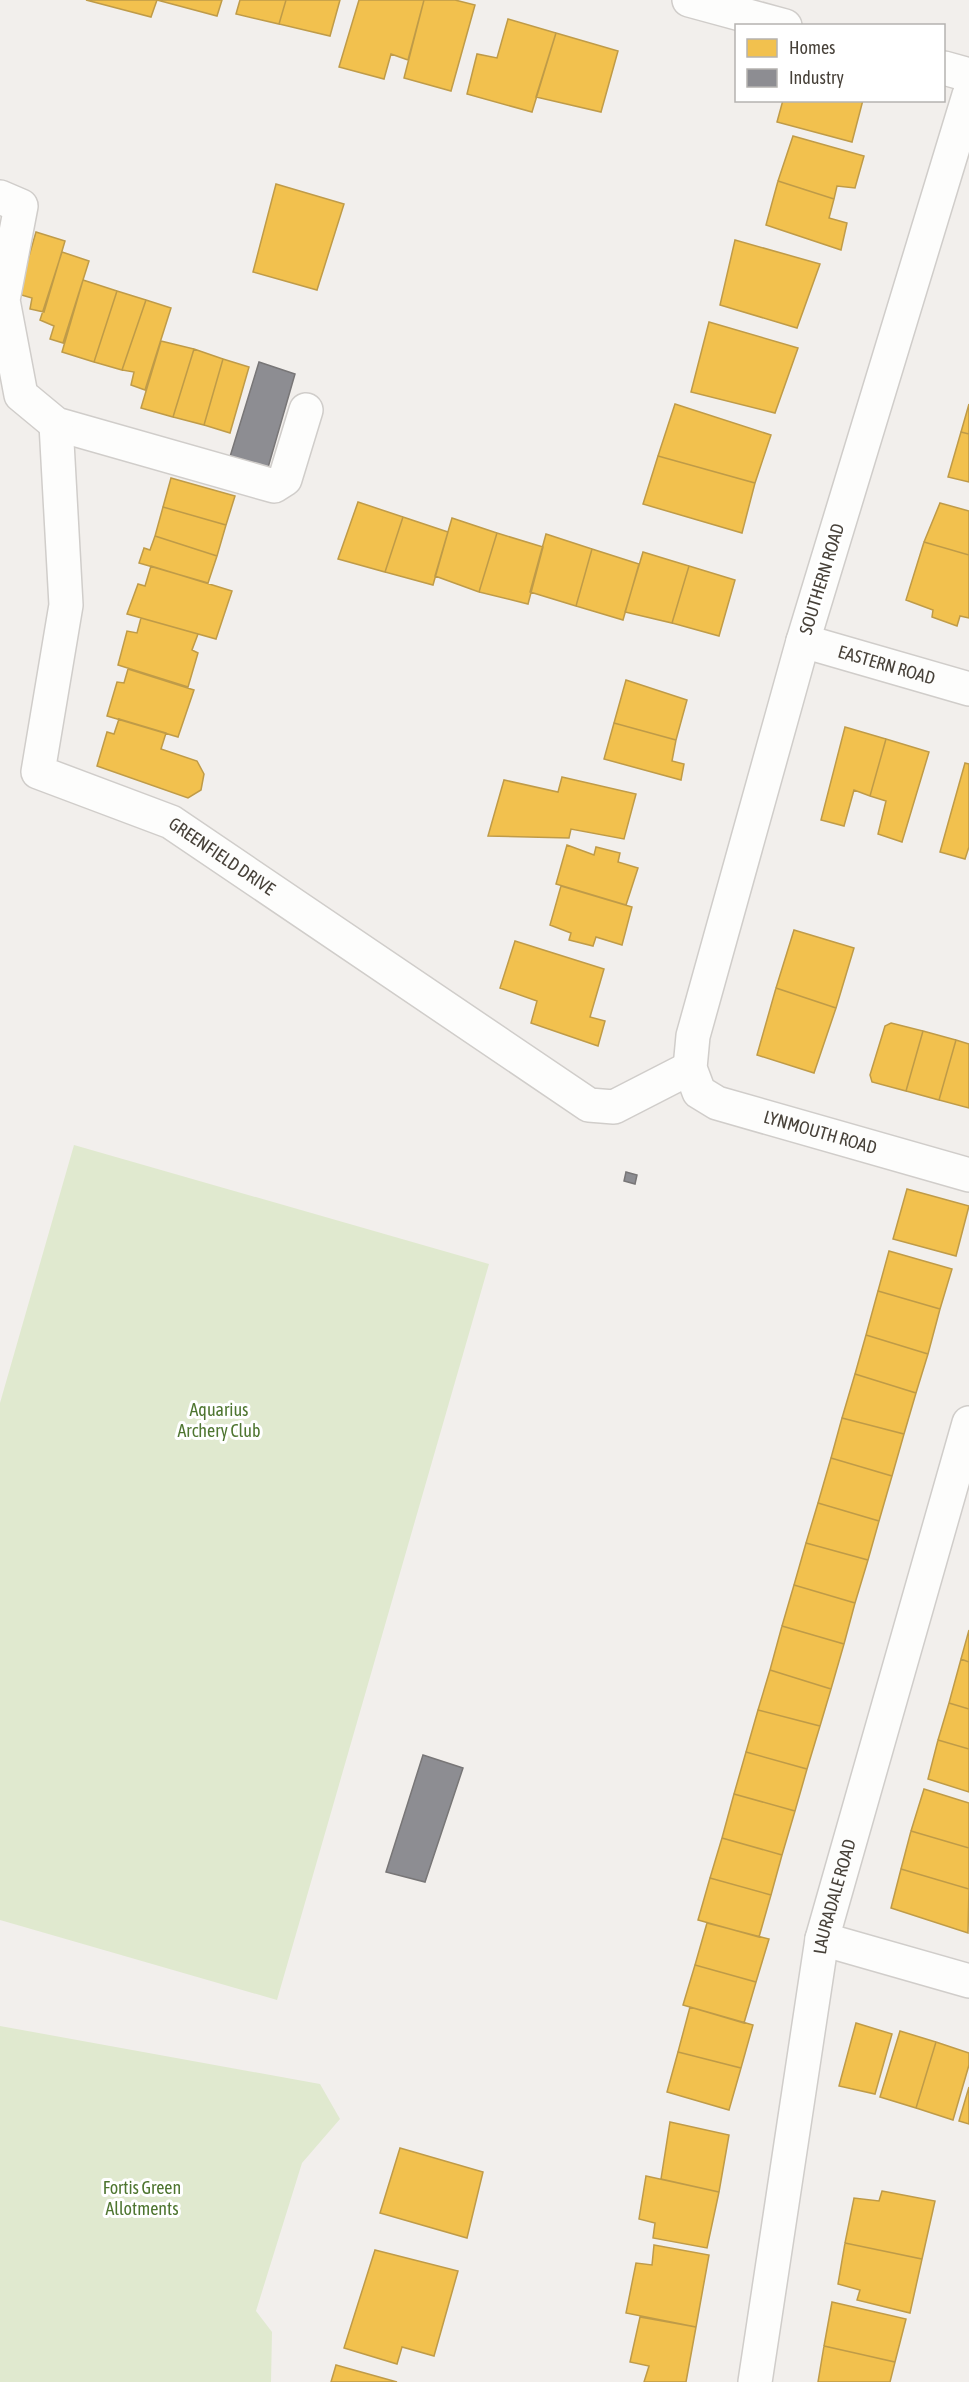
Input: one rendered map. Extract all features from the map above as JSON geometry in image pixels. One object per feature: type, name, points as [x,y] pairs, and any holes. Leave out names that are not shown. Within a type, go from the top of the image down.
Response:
[{"type":"street","points":[[689,0],[777,24]]},
{"type":"street","points":[[945,68],[969,75]]},
{"type":"street","name":"SOUTHERN ROAD","points":[[690,1068],[693,1036],[803,641],[969,95]]},
{"type":"street","points":[[0,197],[21,206],[3,300],[21,395],[56,424],[274,486],[285,479],[306,410]]},
{"type":"street","name":"GREENFIELD DRIVE","points":[[56,424],[66,605],[38,772],[171,822],[589,1105],[614,1107],[690,1068]]},
{"type":"street","name":"EASTERN ROAD","points":[[803,641],[969,689]]},
{"type":"street","name":"LYNMOUTH ROAD","points":[[690,1068],[699,1092],[717,1102],[969,1175]]},
{"type":"street","name":"LAURADALE ROAD","points":[[755,2382],[822,1939],[969,1423]]},
{"type":"street","points":[[822,1939],[969,1981]]},
{"type":"green space","name":"Aquarius Archery Club","points":[[74,1145],[489,1264],[277,2000],[0,1920],[0,1403]]},
{"type":"green space","name":"Fortis Green Allotments","points":[[0,2026],[320,2084],[340,2119],[302,2163],[256,2311],[272,2332],[271,2382],[0,2382]]},
{"type":"building: Homes","points":[[86,0],[157,0],[151,17]]},
{"type":"building: Homes","points":[[157,0],[222,0],[217,16]]},
{"type":"building: Homes","points":[[240,0],[286,0],[279,24],[236,14]]},
{"type":"building: Homes","points":[[286,0],[340,0],[330,36],[279,24]]},
{"type":"building: Homes","points":[[359,0],[424,0],[408,60],[391,54],[384,79],[339,67]]},
{"type":"building: Homes","points":[[424,0],[455,0],[475,5],[451,91],[404,78]]},
{"type":"building: Homes","points":[[508,19],[556,33],[532,112],[467,94],[477,54],[497,58]]},
{"type":"building: Homes","points":[[556,33],[618,51],[601,112],[536,97]]},
{"type":"building: Homes","points":[[782,102],[862,102],[852,142],[777,122]]},
{"type":"building: Homes","points":[[793,136],[864,156],[855,188],[837,186],[834,199],[778,181]]},
{"type":"building: Homes","points":[[778,181],[834,199],[829,218],[847,223],[841,250],[766,225]]},
{"type":"building: Homes","points":[[276,184],[344,204],[317,290],[253,272]]},
{"type":"building: Homes","points":[[36,232],[65,241],[44,312],[30,309],[32,298],[18,294]]},
{"type":"building: Homes","points":[[735,240],[820,264],[797,328],[720,305]]},
{"type":"building: Homes","points":[[62,252],[89,261],[63,343],[50,339],[54,326],[40,320]]},
{"type":"building: Homes","points":[[83,280],[117,291],[94,362],[62,352]]},
{"type":"building: Homes","points":[[117,291],[146,300],[122,370],[94,362]]},
{"type":"building: Homes","points":[[146,300],[171,308],[145,390],[131,385],[134,372],[122,370]]},
{"type":"building: Homes","points":[[709,322],[798,348],[775,413],[691,392]]},
{"type":"building: Homes","points":[[161,341],[194,349],[173,417],[141,408]]},
{"type":"building: Homes","points":[[194,349],[223,359],[204,425],[173,417]]},
{"type":"building: Homes","points":[[223,359],[249,367],[230,433],[204,425]]},
{"type":"building: Homes","points":[[675,404],[771,435],[755,483],[658,456]]},
{"type":"building: Homes","points":[[969,404],[969,434],[961,432]]},
{"type":"building: Homes","points":[[961,432],[969,434],[969,482],[948,477]]},
{"type":"building: Homes","points":[[658,456],[755,483],[742,533],[643,504]]},
{"type":"building: Homes","points":[[171,478],[235,496],[226,525],[163,507]]},
{"type":"building: Homes","points":[[358,502],[403,517],[385,572],[338,559]]},
{"type":"building: Homes","points":[[940,503],[969,511],[969,555],[924,542]]},
{"type":"building: Homes","points":[[163,507],[226,525],[217,556],[155,536]]},
{"type":"building: Homes","points":[[403,517],[448,532],[433,585],[385,572]]},
{"type":"building: Homes","points":[[452,518],[497,533],[479,592],[435,576]]},
{"type":"building: Homes","points":[[497,533],[543,547],[528,604],[479,592]]},
{"type":"building: Homes","points":[[546,534],[592,549],[576,606],[530,592]]},
{"type":"building: Homes","points":[[155,536],[217,556],[208,583],[139,563],[144,548],[150,550]]},
{"type":"building: Homes","points":[[924,542],[969,555],[969,618],[960,616],[957,626],[932,617],[933,610],[906,600]]},
{"type":"building: Homes","points":[[592,549],[639,564],[623,620],[576,606]]},
{"type":"building: Homes","points":[[643,552],[689,566],[672,623],[625,612]]},
{"type":"building: Homes","points":[[151,566],[232,591],[216,639],[127,614],[138,584],[145,586]]},
{"type":"building: Homes","points":[[689,566],[735,580],[719,636],[672,623]]},
{"type":"building: Homes","points":[[141,618],[198,634],[192,650],[198,653],[188,687],[118,665],[127,631],[137,633]]},
{"type":"building: Homes","points":[[128,669],[194,690],[178,737],[107,716],[117,682],[124,683]]},
{"type":"building: Homes","points":[[626,680],[687,700],[676,740],[614,723]]},
{"type":"building: Homes","points":[[119,719],[166,733],[161,749],[197,761],[204,774],[201,790],[188,798],[97,766],[107,732],[114,734]]},
{"type":"building: Homes","points":[[614,723],[676,740],[672,761],[684,764],[681,780],[604,759]]},
{"type":"building: Homes","points":[[845,727],[886,739],[870,796],[854,790],[844,826],[821,820]]},
{"type":"building: Homes","points":[[886,739],[929,752],[902,842],[878,834],[886,801],[870,796]]},
{"type":"building: Homes","points":[[965,763],[969,764],[969,847],[965,859],[940,852]]},
{"type":"building: Homes","points":[[562,777],[636,794],[624,839],[571,829],[569,838],[488,836],[504,780],[558,792]]},
{"type":"building: Homes","points":[[567,845],[594,855],[596,847],[620,853],[618,862],[638,868],[626,905],[556,884]]},
{"type":"building: Homes","points":[[561,886],[632,907],[622,945],[596,937],[593,946],[569,940],[571,933],[550,925]]},
{"type":"building: Homes","points":[[794,930],[854,948],[836,1008],[776,988]]},
{"type":"building: Homes","points":[[515,941],[604,969],[590,1017],[605,1021],[598,1046],[531,1023],[537,1001],[500,988]]},
{"type":"building: Homes","points":[[776,988],[836,1008],[814,1073],[757,1055]]},
{"type":"building: Homes","points":[[891,1023],[923,1031],[906,1091],[872,1082],[870,1075],[885,1026]]},
{"type":"building: Homes","points":[[923,1031],[956,1040],[939,1100],[906,1091]]},
{"type":"building: Homes","points":[[956,1040],[969,1044],[969,1108],[939,1100]]},
{"type":"building: Homes","points":[[907,1189],[969,1206],[956,1256],[893,1239]]},
{"type":"building: Homes","points":[[889,1251],[952,1269],[940,1309],[878,1291]]},
{"type":"building: Homes","points":[[878,1291],[940,1309],[928,1354],[866,1335]]},
{"type":"building: Homes","points":[[866,1335],[928,1354],[916,1393],[855,1374]]},
{"type":"building: Homes","points":[[855,1374],[916,1393],[904,1434],[842,1418]]},
{"type":"building: Homes","points":[[842,1418],[904,1434],[892,1476],[831,1458]]},
{"type":"building: Homes","points":[[831,1458],[892,1476],[879,1521],[818,1503]]},
{"type":"building: Homes","points":[[818,1503],[879,1521],[868,1560],[806,1543]]},
{"type":"building: Homes","points":[[806,1543],[868,1560],[855,1603],[794,1585]]},
{"type":"building: Homes","points":[[794,1585],[855,1603],[844,1644],[782,1626]]},
{"type":"building: Homes","points":[[782,1626],[844,1644],[831,1689],[770,1670]]},
{"type":"building: Homes","points":[[969,1630],[969,1662],[961,1659]]},
{"type":"building: Homes","points":[[961,1659],[969,1662],[969,1709],[949,1703]]},
{"type":"building: Homes","points":[[770,1670],[831,1689],[820,1726],[758,1710]]},
{"type":"building: Homes","points":[[949,1703],[969,1709],[969,1749],[938,1740]]},
{"type":"building: Homes","points":[[758,1710],[820,1726],[807,1769],[746,1752]]},
{"type":"building: Homes","points":[[938,1740],[969,1749],[969,1792],[928,1779]]},
{"type":"building: Homes","points":[[746,1752],[807,1769],[795,1811],[734,1794]]},
{"type":"building: Homes","points":[[924,1789],[969,1803],[969,1848],[911,1831]]},
{"type":"building: Homes","points":[[734,1794],[795,1811],[782,1855],[722,1838]]},
{"type":"building: Homes","points":[[911,1831],[969,1848],[969,1889],[901,1869]]},
{"type":"building: Homes","points":[[722,1838],[782,1855],[771,1895],[710,1878]]},
{"type":"building: Homes","points":[[901,1869],[969,1889],[968,1933],[891,1908]]},
{"type":"building: Homes","points":[[710,1878],[771,1895],[759,1937],[698,1920]]},
{"type":"building: Homes","points":[[707,1923],[769,1939],[756,1982],[695,1965]]},
{"type":"building: Homes","points":[[695,1965],[756,1982],[744,2023],[683,2005]]},
{"type":"building: Homes","points":[[690,2007],[753,2025],[741,2068],[678,2052]]},
{"type":"building: Homes","points":[[856,2023],[892,2034],[875,2094],[839,2086]]},
{"type":"building: Homes","points":[[900,2031],[936,2042],[916,2108],[880,2097]]},
{"type":"building: Homes","points":[[936,2042],[969,2053],[969,2065],[953,2120],[916,2108]]},
{"type":"building: Homes","points":[[678,2052],[741,2068],[729,2110],[667,2092]]},
{"type":"building: Homes","points":[[969,2087],[969,2124],[959,2121]]},
{"type":"building: Homes","points":[[670,2122],[729,2135],[719,2192],[661,2179]]},
{"type":"building: Homes","points":[[400,2148],[483,2172],[467,2238],[380,2213]]},
{"type":"building: Homes","points":[[646,2176],[719,2192],[707,2248],[653,2238],[655,2223],[639,2219]]},
{"type":"building: Homes","points":[[882,2191],[935,2201],[922,2259],[845,2243],[854,2198],[879,2201]]},
{"type":"building: Homes","points":[[845,2243],[922,2259],[910,2313],[857,2300],[860,2290],[838,2284]]},
{"type":"building: Homes","points":[[654,2245],[709,2255],[696,2327],[626,2313],[636,2263],[652,2265]]},
{"type":"building: Homes","points":[[375,2250],[458,2271],[434,2356],[402,2347],[397,2364],[344,2348]]},
{"type":"building: Homes","points":[[832,2302],[906,2319],[895,2362],[824,2346]]},
{"type":"building: Homes","points":[[640,2317],[696,2327],[686,2382],[644,2382],[649,2366],[630,2362]]},
{"type":"building: Homes","points":[[824,2346],[895,2362],[890,2382],[818,2382]]},
{"type":"building: Homes","points":[[336,2365],[397,2382],[331,2382]]},
{"type":"building: Industry","points":[[259,362],[295,374],[267,471],[229,460]]},
{"type":"building: Industry","points":[[626,1172],[637,1175],[635,1184],[624,1181]]},
{"type":"building: Industry","points":[[423,1755],[463,1768],[425,1882],[386,1872]]}]
